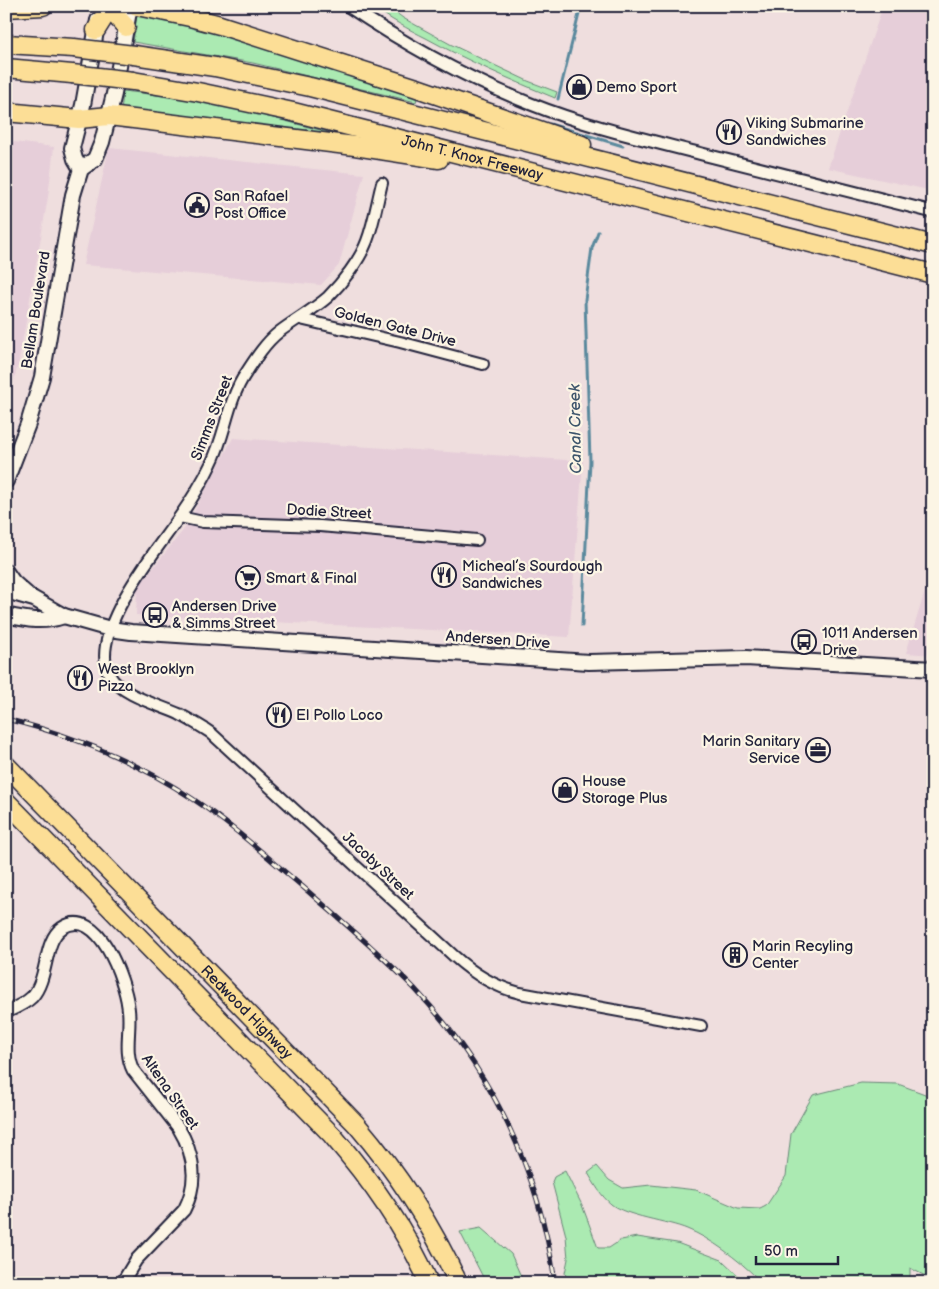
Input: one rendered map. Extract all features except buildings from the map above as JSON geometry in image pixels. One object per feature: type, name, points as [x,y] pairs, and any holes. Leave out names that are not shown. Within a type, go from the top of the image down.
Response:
[{"type":"highway","points":[[6,8],[42,6]]},
{"type":"highway","points":[[137,6],[210,22],[402,83],[684,182]]},
{"type":"highway","points":[[96,30],[108,7],[126,27]]},
{"type":"highway","points":[[6,44],[74,48],[134,55],[215,67],[310,86],[933,245]]},
{"type":"highway","name":"John T. Knox Freeway","points":[[6,68],[133,81],[269,107],[933,274]]},
{"type":"highway","points":[[6,112],[80,119],[109,116],[375,149],[575,183]]},
{"type":"highway","name":"Redwood Highway","points":[[6,765],[356,1124],[387,1162],[415,1202],[439,1243],[458,1283]]},
{"type":"highway","name":"Redwood Highway","points":[[9,804],[332,1135],[362,1171],[390,1210],[430,1283]]},
{"type":"main road","name":"Bellam Boulevard","points":[[6,481],[24,436],[41,383],[67,226],[81,169],[95,159],[109,116],[130,6]]},
{"type":"main road","points":[[81,169],[75,159],[72,148],[80,119],[96,30]]},
{"type":"main road","points":[[6,572],[13,582],[34,599]]},
{"type":"main road","name":"Andersen Drive","points":[[6,591],[34,599],[64,616],[110,629],[131,632],[576,661],[608,662],[752,658],[933,669]]},
{"type":"main road","name":"Andersen Drive","points":[[6,615],[34,621],[52,620],[64,616]]},
{"type":"street","points":[[348,6],[407,44],[446,66],[504,93],[563,116],[624,134],[933,212]]},
{"type":"street","name":"Simms Street","points":[[110,629],[126,594],[180,517],[216,454],[231,403],[246,373],[267,344],[278,333],[300,319],[326,298],[338,286],[355,263],[367,242],[382,183]]},
{"type":"street","name":"Golden Gate Drive","points":[[300,319],[400,342],[483,364]]},
{"type":"street","name":"Dodie Street","points":[[180,517],[203,522],[320,526],[477,540]]},
{"type":"street","name":"Jacoby Street","points":[[110,629],[106,659],[110,675],[116,683],[127,691],[212,732],[466,968],[493,984],[520,993],[701,1026]]},
{"type":"street","name":"Altena Street","points":[[6,1012],[24,1004],[33,996],[45,971],[51,943],[60,930],[66,926],[85,926],[94,931],[113,958],[126,990],[129,1009],[127,1051],[129,1062],[133,1070],[184,1136],[193,1163],[194,1178],[189,1200],[184,1210],[153,1240],[136,1260],[122,1283]]},
{"type":"shaded area","points":[[883,6],[933,6],[933,191],[828,168]]},
{"type":"shaded area","points":[[6,141],[54,147],[48,197],[19,361],[11,391],[6,395]]},
{"type":"shaded area","points":[[109,148],[364,174],[339,265],[321,285],[83,265]]},
{"type":"shaded area","points":[[233,438],[583,461],[569,637],[136,615],[137,588],[185,528]]},
{"type":"shaded area","points":[[933,565],[933,655],[906,653]]},
{"type":"green space","points":[[373,6],[387,6],[403,18],[450,44],[528,81],[557,92],[555,98],[458,55],[399,24]]},
{"type":"green space","points":[[137,15],[200,28],[418,94],[416,102],[253,63],[133,42]]},
{"type":"green space","points":[[123,91],[174,97],[234,108],[336,134],[335,140],[121,114]]},
{"type":"green space","points":[[861,1083],[898,1084],[933,1097],[933,1280],[910,1268],[910,1283],[568,1283],[565,1273],[568,1259],[566,1236],[552,1182],[554,1177],[565,1171],[582,1205],[598,1248],[609,1248],[621,1240],[637,1237],[677,1243],[722,1260],[743,1280],[756,1277],[724,1250],[696,1233],[679,1226],[626,1212],[611,1204],[598,1189],[588,1173],[597,1166],[609,1180],[623,1188],[651,1185],[696,1190],[738,1208],[760,1209],[766,1206],[786,1176],[791,1134],[813,1095]]},
{"type":"green space","points":[[481,1228],[511,1254],[524,1283],[486,1283],[460,1232]]},
{"type":"waterway","name":"Canal Creek","points":[[558,99],[581,6]]},
{"type":"waterway","name":"Canal Creek","points":[[550,124],[623,146]]},
{"type":"waterway","name":"Canal Creek","points":[[582,626],[590,461],[585,300],[592,248],[598,232]]},
{"type":"railway","points":[[6,719],[31,725],[103,751],[149,773],[193,799],[235,830],[303,887],[374,949],[414,988],[442,1019],[466,1053],[508,1124],[524,1162],[537,1201],[548,1242],[555,1283]]},
{"type":"place","name":"Demo Sport","points":[[579,87]]},
{"type":"place","name":"Viking Submarine Sandwiches","points":[[729,132]]},
{"type":"place","name":"San Rafael Post Office","points":[[197,205]]},
{"type":"place","name":"Micheal’s Sourdough Sandwiches","points":[[444,575]]},
{"type":"place","name":"Smart & Final","points":[[248,578]]},
{"type":"place","name":"Andersen Drive & Simms Street","points":[[155,615]]},
{"type":"place","name":"1011 Andersen Drive","points":[[804,642]]},
{"type":"place","name":"West Brooklyn Pizza","points":[[80,678]]},
{"type":"place","name":"El Pollo Loco","points":[[279,715]]},
{"type":"place","name":"Marin Sanitary Service","points":[[818,750]]},
{"type":"place","name":"House Storage Plus","points":[[565,790]]},
{"type":"place","name":"Marin Recyling Center","points":[[735,955]]}]
